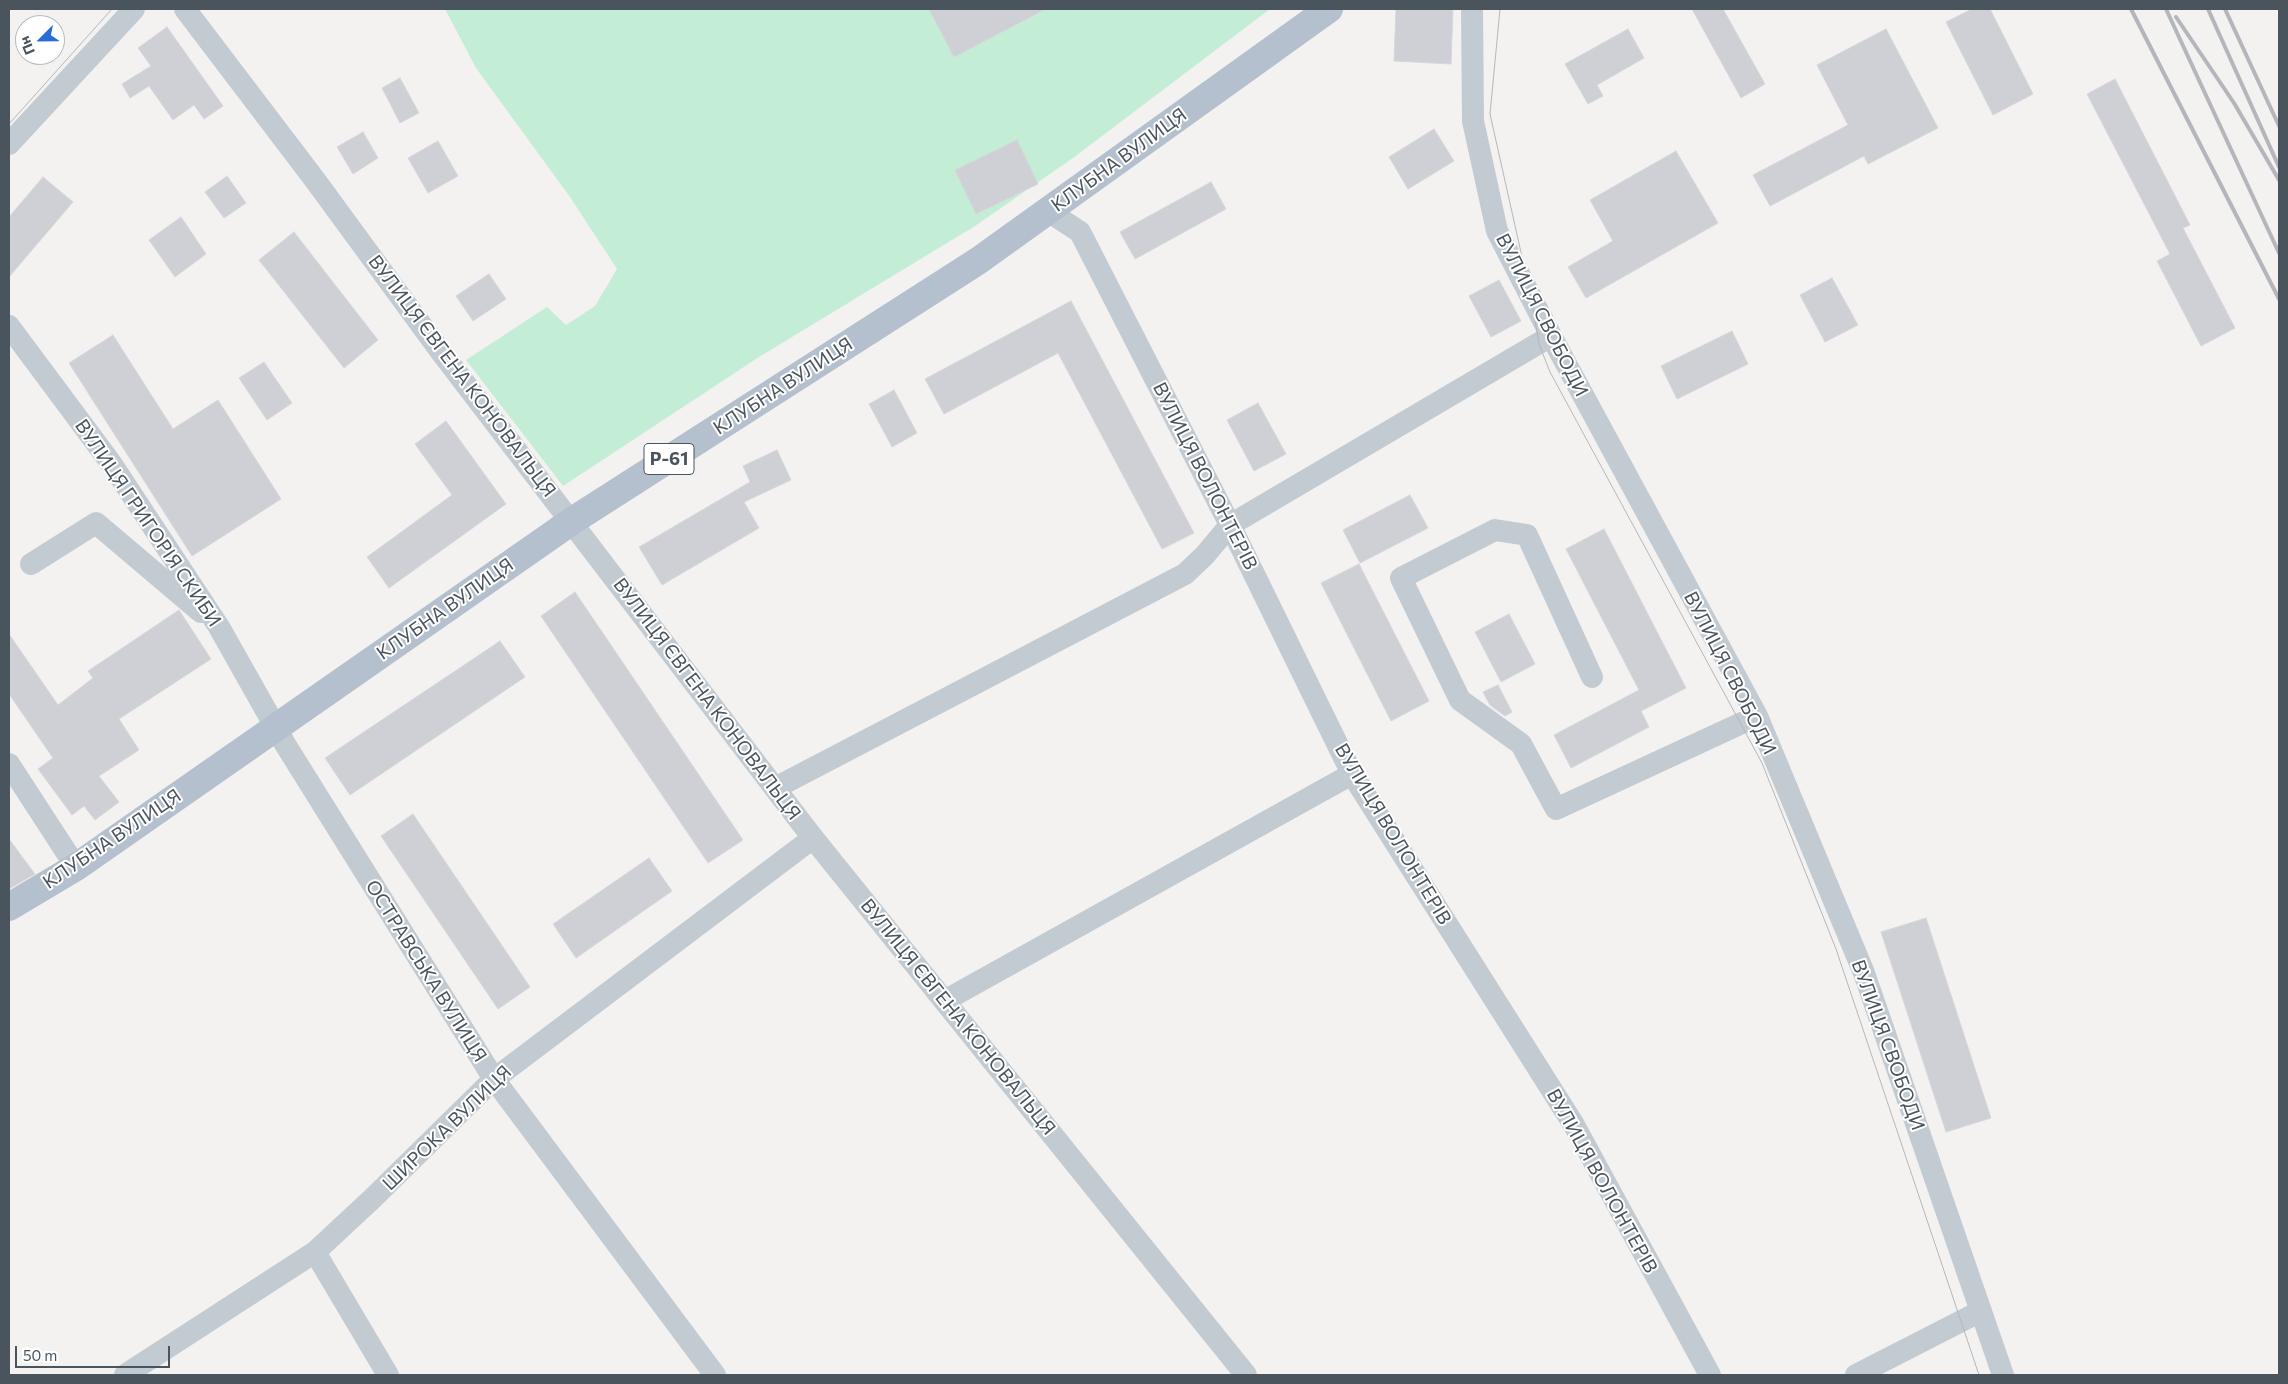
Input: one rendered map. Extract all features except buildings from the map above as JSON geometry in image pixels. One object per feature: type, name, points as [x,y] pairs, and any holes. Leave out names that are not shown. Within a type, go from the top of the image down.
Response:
[{"type":"main road","name":"КЛУБНА ВУЛИЦЯ","points":[[9,907],[76,866],[572,521],[978,261],[1329,9]]},
{"type":"street","points":[[9,144],[134,9]]},
{"type":"street","name":"ВУЛИЦЯ ЄВГЕНА КОНОВАЛЬЦЯ","points":[[185,9],[315,180],[441,352],[813,838],[1246,1375]]},
{"type":"street","name":"ВУЛИЦЯ СВОБОДИ","points":[[1472,9],[1473,121],[1497,231],[1551,336],[1757,716],[1864,973],[2003,1375]]},
{"type":"street","name":"ВУЛИЦЯ ВОЛОНТЕРІВ","points":[[1048,211],[1080,232],[1230,525],[1352,774],[1574,1125],[1710,1375]]},
{"type":"street","name":"ВУЛИЦЯ ГРИГОРІЯ СКИБИ","points":[[9,326],[111,462],[219,627],[275,727]]},
{"type":"street","points":[[775,788],[1184,574],[1205,555],[1230,525],[1551,336]]},
{"type":"street","points":[[31,564],[96,524],[219,627]]},
{"type":"street","points":[[1592,677],[1527,535],[1495,530],[1401,578],[1460,700],[1521,744],[1556,809],[1757,716]]},
{"type":"street","name":"ОСТРАВСЬКА ВУЛИЦЯ","points":[[275,727],[494,1079],[715,1375]]},
{"type":"street","points":[[9,764],[76,866]]},
{"type":"street","points":[[944,1001],[1352,774]]},
{"type":"street","name":"ШИРОКА ВУЛИЦЯ","points":[[124,1375],[315,1252],[494,1079],[813,838]]},
{"type":"street","points":[[315,1252],[388,1375]]},
{"type":"street","points":[[1856,1375],[1981,1311]]},
{"type":"green space","points":[[445,9],[1270,9],[1073,158],[975,226],[759,357],[563,486],[466,360],[547,307],[566,325],[595,306],[617,269],[570,197],[476,68]]},
{"type":"tram line","points":[[9,124],[112,9]]},
{"type":"tram line","points":[[1500,9],[1490,114],[1531,297],[1539,344],[1550,372],[1762,763],[1836,949],[1979,1375]]},
{"type":"railway","points":[[2131,9],[2279,299]]},
{"type":"railway","points":[[2166,9],[2279,253]]},
{"type":"railway","points":[[2208,9],[2279,167]]},
{"type":"railway","points":[[2225,9],[2279,126]]},
{"type":"railway","points":[[2176,17],[2234,103],[2279,180]]}]
